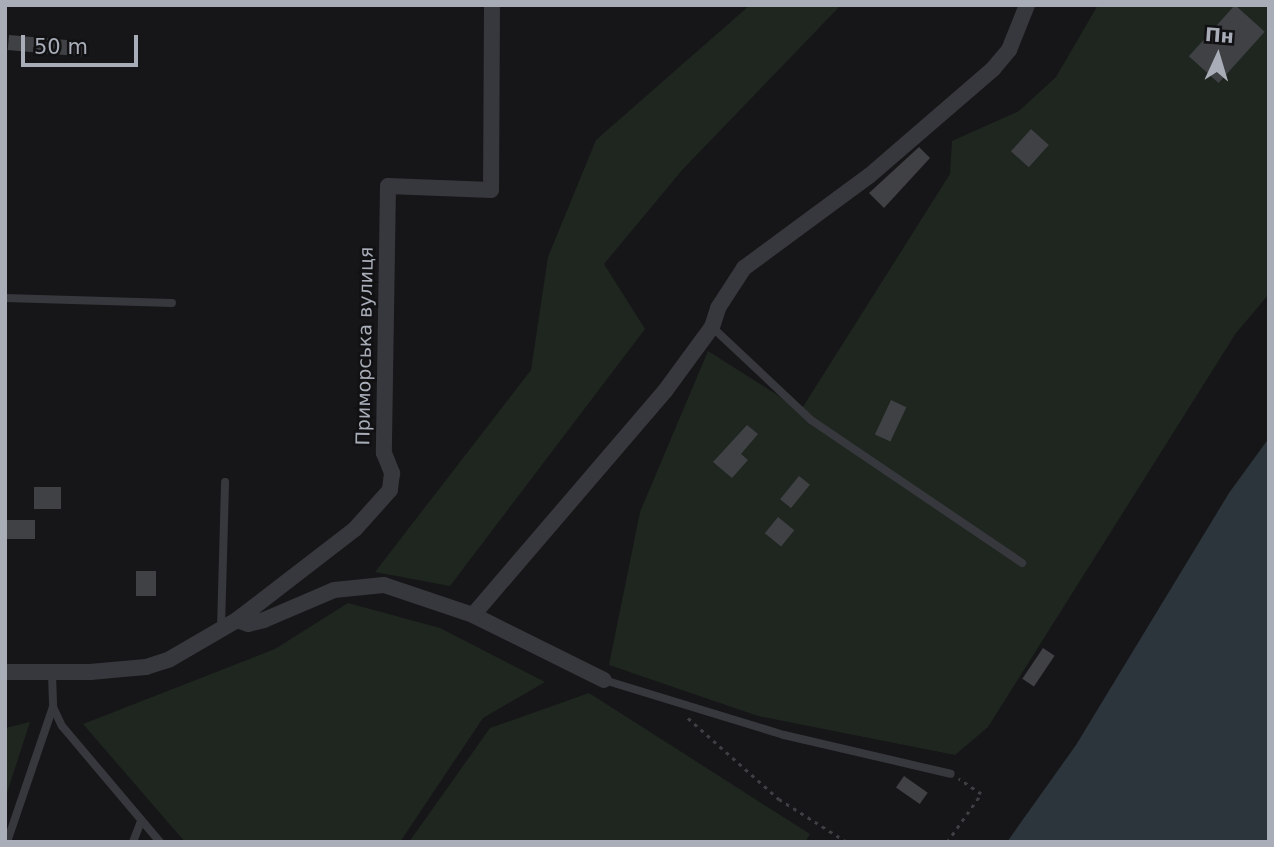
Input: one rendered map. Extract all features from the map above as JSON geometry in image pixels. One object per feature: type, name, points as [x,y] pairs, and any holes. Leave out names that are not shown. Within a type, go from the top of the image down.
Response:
[{"type":"street","name":"Приморська вулиця","points":[[237,620],[355,529],[390,490],[392,472],[384,453],[388,186],[491,190],[492,5]]},
{"type":"street","points":[[473,615],[665,391],[712,327],[726,294],[755,256],[831,206],[993,69],[1009,50],[1027,5]]},
{"type":"street","points":[[5,672],[52,674],[146,667],[170,659],[237,620],[248,624],[334,590],[384,585],[473,615],[604,680]]},
{"type":"lane","points":[[5,298],[172,303]]},
{"type":"lane","points":[[712,327],[811,420],[1022,563]]},
{"type":"lane","points":[[221,628],[225,482]]},
{"type":"lane","points":[[6,842],[53,707],[52,674]]},
{"type":"lane","points":[[604,680],[784,735],[951,774]]},
{"type":"lane","points":[[53,707],[62,726],[160,842]]},
{"type":"lane","points":[[133,842],[141,821]]},
{"type":"path","points":[[674,702],[701,734],[779,799],[847,842]]},
{"type":"path","points":[[947,842],[981,794],[951,774]]},
{"type":"shaded area","points":[[750,5],[841,5],[683,169],[604,264],[645,329],[450,586],[375,572],[531,370],[548,257],[596,140]]},
{"type":"shaded area","points":[[1098,5],[1269,5],[1269,294],[1236,333],[988,727],[955,755],[758,716],[609,665],[640,512],[708,351],[801,410],[950,174],[952,141],[1019,111],[1056,77]]},
{"type":"shaded area","points":[[1269,438],[1269,842],[1007,842],[1076,745],[1229,493]]},
{"type":"shaded area","points":[[348,603],[440,628],[545,682],[483,718],[400,842],[185,842],[83,724],[275,649]]},
{"type":"shaded area","points":[[589,693],[810,834],[805,842],[409,842],[490,728]]},
{"type":"shaded area","points":[[30,722],[5,799],[5,728]]},
{"type":"building","points":[[1235,5],[1265,32],[1219,83],[1189,56]]},
{"type":"building","points":[[9,35],[84,42],[82,56],[8,50]]},
{"type":"building","points":[[1031,129],[1049,145],[1029,167],[1011,151]]},
{"type":"building","points":[[919,147],[930,158],[884,208],[869,193]]},
{"type":"building","points":[[891,400],[906,407],[890,442],[875,434]]},
{"type":"building","points":[[747,425],[758,434],[741,454],[748,460],[732,478],[713,462]]},
{"type":"building","points":[[799,476],[810,485],[791,508],[780,499]]},
{"type":"building","points":[[34,487],[61,487],[61,509],[34,509]]},
{"type":"building","points":[[778,517],[794,530],[781,547],[765,533]]},
{"type":"building","points":[[5,520],[35,520],[35,539],[5,539]]},
{"type":"building","points":[[136,571],[156,571],[156,596],[136,596]]},
{"type":"building","points":[[1043,648],[1055,656],[1034,687],[1022,679]]},
{"type":"building","points":[[904,776],[928,793],[920,804],[896,787]]}]
